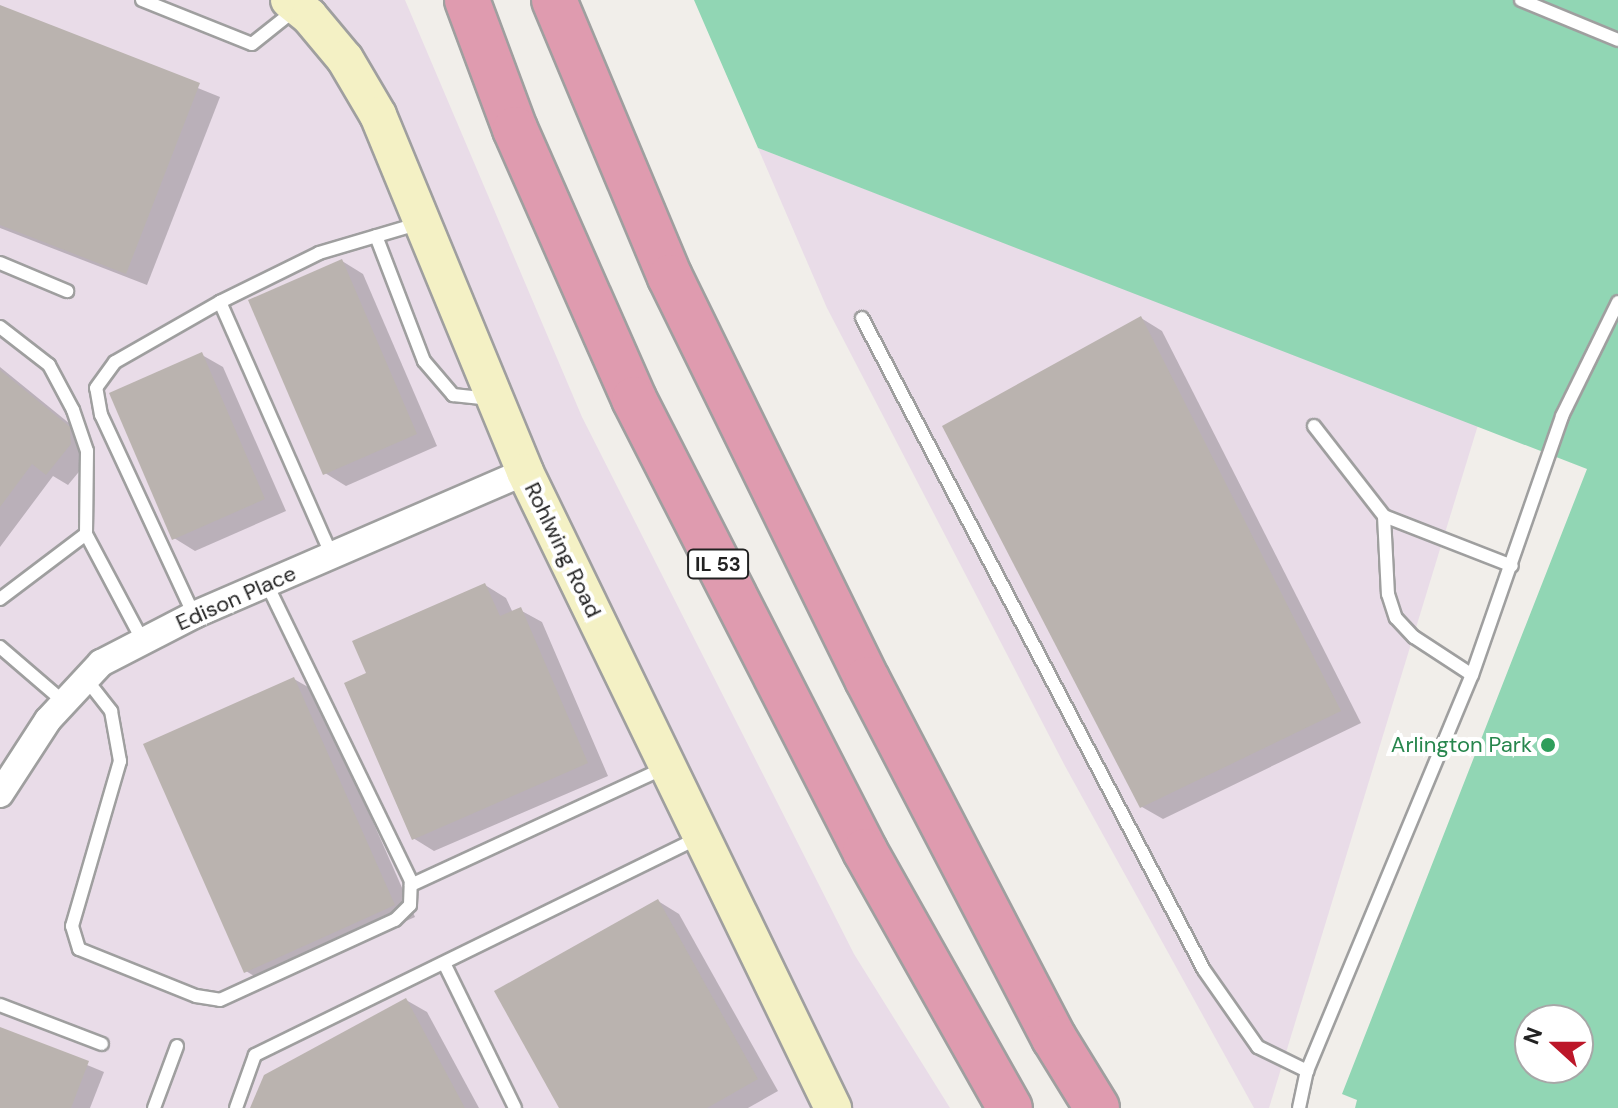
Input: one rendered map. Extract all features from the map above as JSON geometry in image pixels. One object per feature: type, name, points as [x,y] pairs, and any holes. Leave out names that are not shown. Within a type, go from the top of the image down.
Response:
[{"type":"highway","name":"IL 53","points":[[467,0],[515,129],[634,399],[865,851],[1010,1108]]},
{"type":"highway","points":[[554,0],[670,277],[765,471],[996,928],[1097,1108]]},
{"type":"main road","name":"Rohlwing Road","points":[[294,4],[345,59],[378,115],[525,472],[833,1108]]},
{"type":"street","name":"Edison Place","points":[[0,794],[64,702],[101,663],[194,615],[525,472]]},
{"type":"lane","points":[[142,0],[252,44],[294,4]]},
{"type":"lane","points":[[1521,0],[1618,40]]},
{"type":"lane","points":[[194,615],[101,415],[96,388],[115,362],[220,302],[319,253],[422,222]]},
{"type":"lane","points":[[376,236],[424,361],[453,395],[495,400]]},
{"type":"lane","points":[[0,263],[67,291]]},
{"type":"lane","points":[[220,302],[332,556]]},
{"type":"lane","points":[[1299,1108],[1307,1071],[1472,675],[1562,416],[1618,302]]},
{"type":"lane","points":[[862,318],[1204,970],[1258,1047],[1307,1071]]},
{"type":"lane","points":[[0,327],[49,365],[73,410],[87,451],[86,534],[143,641]]},
{"type":"lane","points":[[1314,426],[1384,516],[1512,566]]},
{"type":"lane","points":[[1384,516],[1388,594],[1396,618],[1414,637],[1472,675]]},
{"type":"lane","points":[[0,599],[86,534]]},
{"type":"lane","points":[[86,679],[111,711],[120,761],[72,926],[79,949],[93,958],[196,996],[220,1000],[406,914],[411,885],[267,584]]},
{"type":"lane","points":[[0,647],[64,702]]},
{"type":"lane","points":[[411,885],[668,766]]},
{"type":"lane","points":[[236,1108],[255,1055],[445,965],[701,836]]},
{"type":"lane","points":[[445,965],[515,1108]]},
{"type":"lane","points":[[0,1005],[102,1044]]},
{"type":"lane","points":[[154,1108],[177,1046]]},
{"type":"shaded area","points":[[0,0],[405,0],[582,417],[854,954],[950,1108],[0,1108]]},
{"type":"shaded area","points":[[758,148],[1478,425],[1269,1108],[1254,1108],[1065,766],[827,308]]},
{"type":"green space","name":"Arlington Park","points":[[694,0],[1618,0],[1618,1108],[1355,1108],[1357,1100],[1342,1094],[1587,469],[758,148]]},
{"type":"building","points":[[0,5],[200,83],[126,274],[0,225]]},
{"type":"building","points":[[342,259],[417,434],[323,475],[248,300]]},
{"type":"building","points":[[1141,316],[1341,711],[1140,808],[942,426]]},
{"type":"building","points":[[202,352],[265,499],[172,540],[109,393]]},
{"type":"building","points":[[0,370],[70,427],[71,444],[46,475],[32,464],[0,507]]},
{"type":"building","points":[[485,583],[500,616],[521,607],[588,763],[412,840],[344,683],[366,673],[352,641]]},
{"type":"building","points":[[294,677],[395,905],[244,973],[143,744]]},
{"type":"building","points":[[658,899],[758,1079],[707,1108],[559,1108],[494,991]]},
{"type":"building","points":[[406,998],[465,1108],[250,1108],[264,1075]]},
{"type":"building","points":[[0,1027],[89,1061],[71,1108],[0,1108]]},
{"type":"place","name":"Arlington Park","points":[[1548,745]]}]
